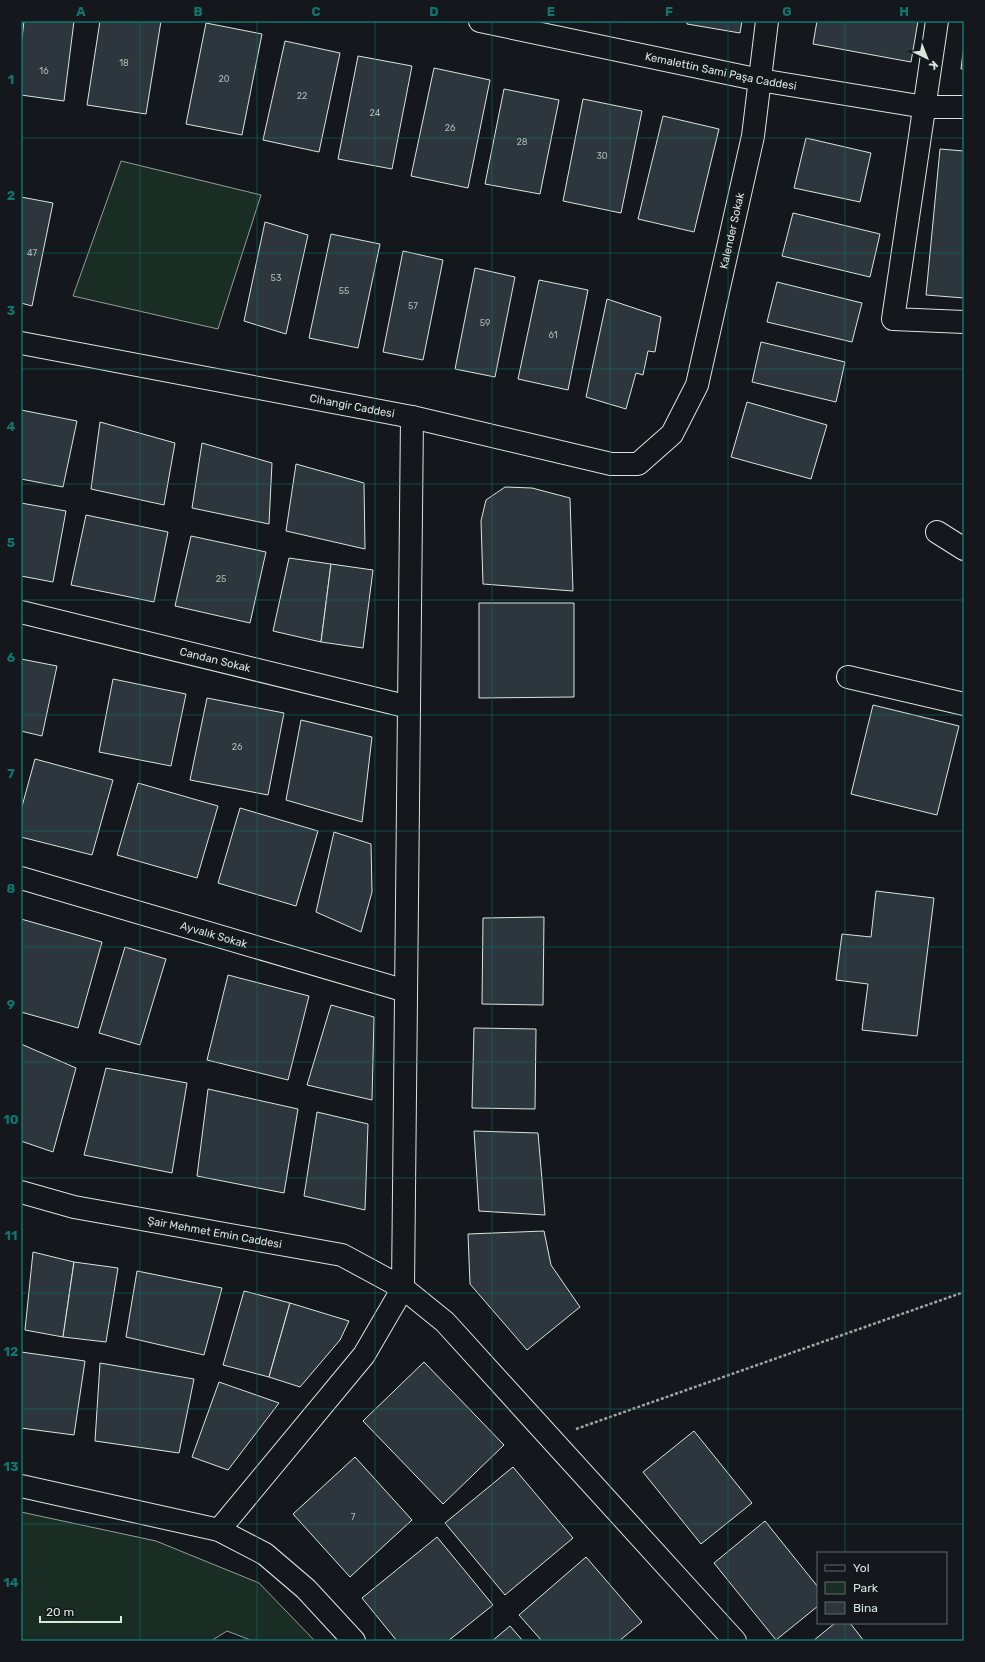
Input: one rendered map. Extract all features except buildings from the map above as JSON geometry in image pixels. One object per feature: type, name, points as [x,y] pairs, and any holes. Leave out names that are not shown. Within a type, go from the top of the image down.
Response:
[{"type":"street","name":"Kemalettin Sami Paşa Caddesi","points":[[480,21],[760,80],[925,107],[964,108]]},
{"type":"street","name":"Kalender Sokak","points":[[672,434],[697,385],[753,136],[768,21]]},
{"type":"street","points":[[937,21],[893,319],[964,322]]},
{"type":"street","name":"Cihangir Caddesi","points":[[21,343],[412,417],[611,464],[638,464],[672,434]]},
{"type":"street","points":[[219,1530],[364,1355],[403,1288],[412,417]]},
{"type":"street","points":[[937,532],[964,548]]},
{"type":"street","name":"Candan Sokak","points":[[21,612],[409,707]]},
{"type":"street","points":[[848,677],[964,704]]},
{"type":"street","name":"Ayvalık Sokak","points":[[21,878],[406,992]]},
{"type":"street","name":"Şair Mehmet Emin Caddesi","points":[[21,1192],[74,1207],[342,1255],[403,1288],[445,1322],[735,1641]]},
{"type":"street","points":[[21,1486],[219,1530],[265,1554],[306,1589],[354,1641]]},
{"type":"path","points":[[574,1429],[964,1292]]},
{"type":"green space","points":[[121,161],[261,195],[218,329],[73,296]]},
{"type":"green space","points":[[21,1512],[156,1541],[259,1583],[315,1641],[253,1641],[227,1631],[211,1641],[21,1641]]}]
